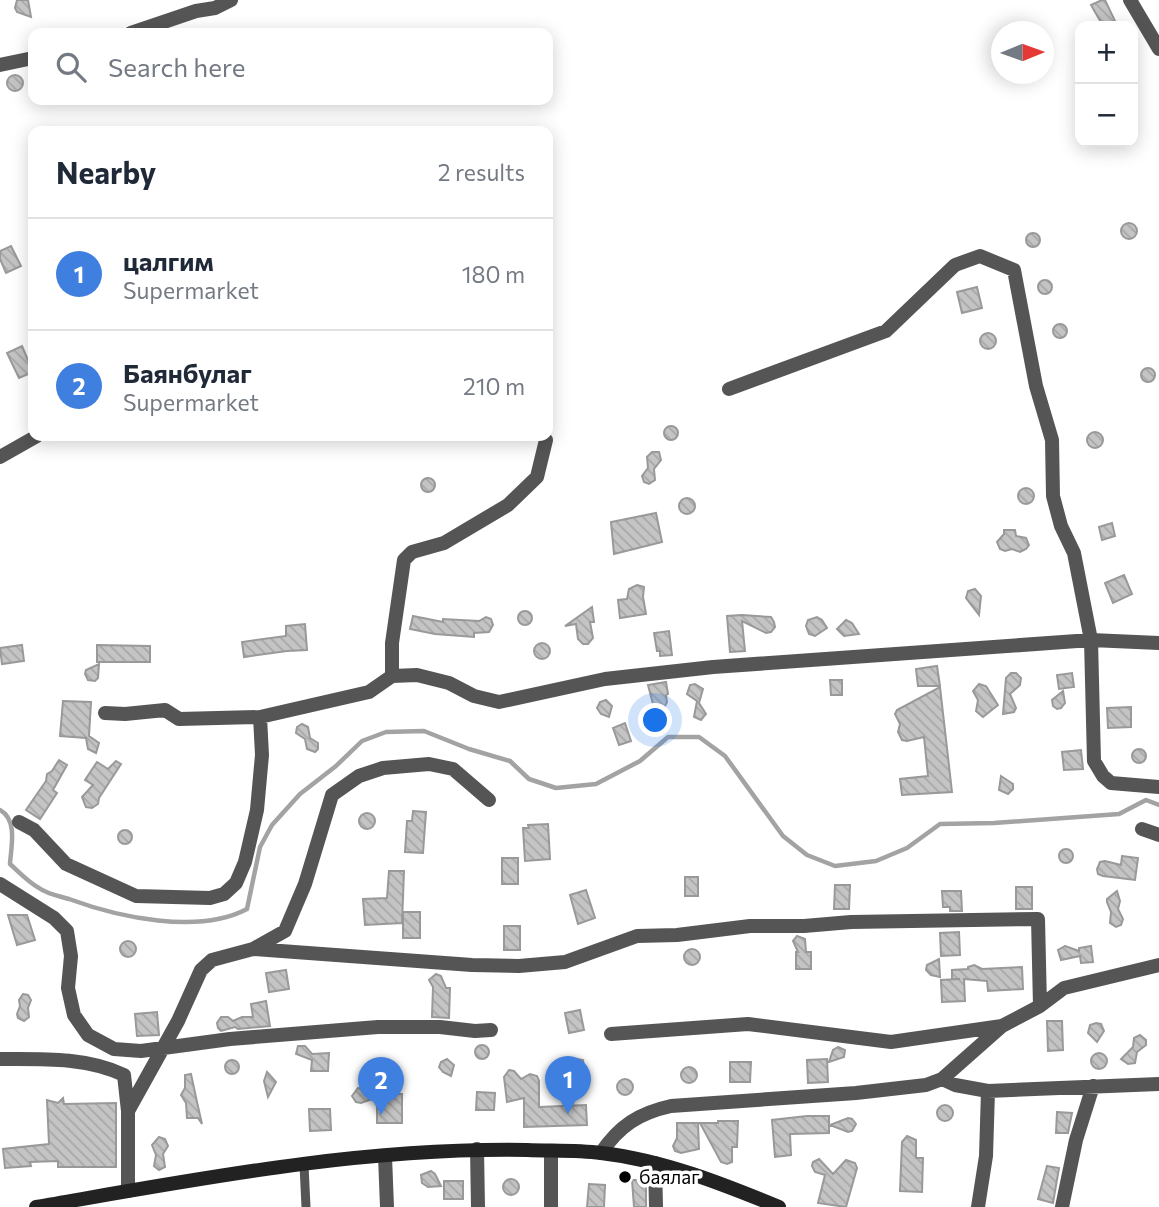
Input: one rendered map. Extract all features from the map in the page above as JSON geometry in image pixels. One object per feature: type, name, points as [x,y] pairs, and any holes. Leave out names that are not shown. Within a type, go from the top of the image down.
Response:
[{"type":"street","points":[[146,28],[196,11],[215,8],[231,0]]},
{"type":"street","points":[[1130,0],[1159,49]]},
{"type":"street","points":[[0,65],[28,59]]},
{"type":"street","points":[[729,389],[886,331],[955,265],[979,256],[1014,270],[1036,386],[1052,440],[1054,496],[1061,526],[1074,552],[1091,640],[1094,761],[1102,776],[1111,783],[1159,787]]},
{"type":"street","points":[[0,457],[28,441]]},
{"type":"street","points":[[392,676],[392,643],[404,560],[412,552],[444,544],[509,505],[537,477],[546,441]]},
{"type":"street","points":[[105,713],[166,710],[178,719],[260,717],[369,692],[392,676],[417,675],[449,683],[474,696],[499,702],[605,679],[713,667],[1091,640],[1159,643]]},
{"type":"street","points":[[19,822],[34,830],[66,864],[136,896],[210,898],[224,894],[236,883],[245,863],[257,810],[262,755],[260,717]]},
{"type":"street","points":[[128,1111],[163,1049],[201,970],[212,960],[253,949],[285,930],[305,884],[332,795],[359,776],[383,768],[429,764],[453,769],[489,800]]},
{"type":"street","points":[[1142,829],[1159,835]]},
{"type":"street","points":[[0,884],[54,918],[67,931],[71,956],[68,988],[74,1015],[88,1035],[114,1049],[141,1051],[230,1039],[378,1027],[491,1030]]},
{"type":"street","points":[[253,949],[519,966],[565,962],[637,936],[750,926],[1038,919],[1040,1006]]},
{"type":"street","points":[[601,1153],[612,1137],[633,1119],[660,1109],[926,1085],[942,1079],[1002,1026],[1040,1006],[1064,988],[1159,965]]},
{"type":"street","points":[[611,1034],[748,1024],[891,1042],[1002,1026]]},
{"type":"street","points":[[0,1059],[60,1059],[108,1068],[124,1075],[128,1111],[128,1191]]},
{"type":"street","points":[[942,1079],[955,1085],[988,1091],[1159,1084]]},
{"type":"street","points":[[1062,1207],[1076,1140],[1093,1086]]},
{"type":"street","points":[[978,1207],[986,1156],[988,1091]]},
{"type":"street","points":[[36,1207],[304,1165],[477,1149],[601,1153],[655,1163],[779,1207]]},
{"type":"street","points":[[477,1149],[478,1207]]},
{"type":"street","points":[[551,1151],[551,1207]]},
{"type":"street","points":[[385,1156],[387,1207]]},
{"type":"street","points":[[655,1163],[656,1207]]},
{"type":"lane","points":[[304,1165],[306,1207]]},
{"type":"building","points":[[17,0],[28,0],[31,17],[17,12]]},
{"type":"building","points":[[1105,0],[1115,21],[1100,21],[1091,5]]},
{"type":"building","points":[[15,75],[23,83],[15,91],[7,83]]},
{"type":"building","points":[[1129,223],[1137,231],[1129,239],[1121,231]]},
{"type":"building","points":[[1030,233],[1036,233],[1040,240],[1036,247],[1030,247],[1026,243],[1026,237]]},
{"type":"building","points":[[11,246],[21,266],[6,273],[0,259],[0,251]]},
{"type":"building","points":[[1042,280],[1048,280],[1052,287],[1048,294],[1042,294],[1038,290],[1038,284]]},
{"type":"building","points":[[977,287],[982,308],[962,313],[957,292]]},
{"type":"building","points":[[1057,324],[1063,324],[1067,331],[1063,338],[1057,338],[1053,334],[1053,328]]},
{"type":"building","points":[[985,333],[991,333],[996,341],[994,347],[985,349],[980,344],[980,338]]},
{"type":"building","points":[[22,346],[28,360],[28,374],[19,378],[7,353]]},
{"type":"building","points":[[1145,368],[1151,368],[1155,375],[1151,382],[1145,382],[1141,378],[1141,372]]},
{"type":"building","points":[[668,426],[674,426],[678,433],[674,440],[668,440],[664,436],[664,430]]},
{"type":"building","points":[[1095,432],[1101,434],[1101,446],[1095,448],[1089,446],[1087,440],[1089,434]]},
{"type":"building","points":[[652,452],[659,452],[661,460],[654,469],[655,480],[649,484],[644,482],[642,476],[648,468],[647,457]]},
{"type":"building","points":[[425,478],[431,478],[435,485],[431,492],[425,492],[421,488],[421,482]]},
{"type":"building","points":[[1026,488],[1034,496],[1026,504],[1018,496]]},
{"type":"building","points":[[687,498],[695,506],[687,514],[679,506]]},
{"type":"building","points":[[656,513],[662,542],[614,554],[611,522]]},
{"type":"building","points":[[1112,523],[1115,536],[1102,540],[1099,527]]},
{"type":"building","points":[[1004,530],[1015,530],[1016,536],[1026,538],[1029,545],[1020,552],[1000,549],[997,542]]},
{"type":"building","points":[[1124,575],[1132,594],[1113,603],[1105,583]]},
{"type":"building","points":[[637,585],[644,587],[646,614],[620,618],[618,600],[627,599],[629,589]]},
{"type":"building","points":[[975,589],[981,596],[979,615],[966,598],[968,591]]},
{"type":"building","points":[[592,607],[594,622],[590,622],[593,638],[588,644],[583,644],[578,639],[576,624],[565,626]]},
{"type":"building","points":[[522,611],[528,611],[532,618],[528,625],[522,625],[518,621],[518,615]]},
{"type":"building","points":[[413,616],[443,622],[443,619],[479,621],[486,617],[491,619],[493,625],[489,632],[474,633],[474,637],[435,634],[410,629]]},
{"type":"building","points":[[727,616],[771,617],[775,627],[766,633],[742,621],[745,651],[730,652]]},
{"type":"building","points":[[817,617],[827,628],[815,636],[809,634],[806,626],[808,620]]},
{"type":"building","points":[[846,620],[852,623],[859,634],[844,636],[837,629]]},
{"type":"building","points":[[305,624],[307,650],[244,657],[242,642],[286,636],[286,626]]},
{"type":"building","points":[[669,631],[672,655],[660,656],[654,633]]},
{"type":"building","points":[[542,643],[548,645],[548,657],[542,659],[536,657],[534,651],[536,645]]},
{"type":"building","points":[[22,645],[24,661],[2,664],[0,648]]},
{"type":"building","points":[[97,645],[150,646],[150,662],[97,662]]},
{"type":"building","points":[[99,664],[98,678],[95,681],[88,680],[86,670]]},
{"type":"building","points":[[937,666],[940,686],[918,686],[916,669]]},
{"type":"building","points":[[1011,673],[1016,673],[1021,678],[1020,685],[1010,694],[1016,708],[1014,712],[1003,714],[1006,678]]},
{"type":"building","points":[[1072,673],[1074,687],[1059,689],[1057,675]]},
{"type":"building","points":[[830,680],[842,680],[842,695],[831,695]]},
{"type":"building","points":[[666,682],[667,702],[665,706],[658,708],[653,704],[648,685]]},
{"type":"building","points":[[695,684],[703,689],[699,703],[706,714],[701,720],[694,717],[697,701],[687,694],[690,685]]},
{"type":"building","points":[[979,684],[986,686],[998,705],[983,717],[976,711],[978,700],[973,691]]},
{"type":"building","points":[[940,687],[952,792],[902,795],[900,779],[928,776],[924,737],[902,740],[898,732],[900,724],[895,714],[897,710]]},
{"type":"building","points":[[1063,691],[1065,703],[1057,709],[1052,700]]},
{"type":"building","points":[[606,700],[612,706],[609,717],[601,714],[597,708],[600,702]]},
{"type":"building","points":[[63,701],[91,702],[89,736],[99,743],[96,753],[88,749],[86,738],[60,736]]},
{"type":"building","points":[[1131,707],[1131,727],[1108,728],[1107,708]]},
{"type":"building","points":[[625,723],[631,741],[619,745],[613,728]]},
{"type":"building","points":[[302,724],[308,727],[310,738],[318,743],[315,752],[307,749],[305,739],[296,733],[297,727]]},
{"type":"building","points":[[1136,749],[1142,749],[1146,756],[1142,763],[1136,763],[1132,759],[1132,753]]},
{"type":"building","points":[[1081,750],[1083,769],[1064,770],[1062,752]]},
{"type":"building","points":[[59,760],[67,765],[53,790],[57,793],[40,819],[26,810],[46,781],[47,774]]},
{"type":"building","points":[[116,761],[121,764],[99,798],[98,804],[92,808],[86,807],[82,797],[93,785],[85,780],[97,762],[108,769]]},
{"type":"building","points":[[1001,776],[1013,784],[1013,789],[1008,794],[999,790]]},
{"type":"building","points":[[413,811],[426,812],[423,853],[405,852],[407,821],[412,821]]},
{"type":"building","points":[[367,813],[373,815],[373,827],[367,829],[361,827],[359,821],[361,815]]},
{"type":"building","points":[[548,824],[550,859],[525,861],[523,828],[529,828],[528,825]]},
{"type":"building","points":[[122,830],[128,830],[132,837],[128,844],[122,844],[118,840],[118,834]]},
{"type":"building","points":[[1063,849],[1069,849],[1073,856],[1069,863],[1063,863],[1059,859],[1059,853]]},
{"type":"building","points":[[1122,856],[1138,858],[1135,880],[1098,874],[1100,862],[1121,865]]},
{"type":"building","points":[[502,858],[518,858],[518,884],[502,884]]},
{"type":"building","points":[[389,871],[404,871],[402,923],[365,925],[363,899],[387,898]]},
{"type":"building","points":[[685,877],[698,877],[698,896],[685,896]]},
{"type":"building","points":[[835,885],[850,885],[849,909],[834,909]]},
{"type":"building","points":[[1016,887],[1032,887],[1032,909],[1016,909]]},
{"type":"building","points":[[586,890],[595,918],[578,924],[570,895]]},
{"type":"building","points":[[942,891],[961,891],[962,911],[950,911],[950,907],[943,907]]},
{"type":"building","points":[[1117,891],[1120,901],[1118,909],[1123,919],[1121,925],[1116,927],[1110,923],[1111,912],[1107,899]]},
{"type":"building","points":[[403,912],[420,912],[420,938],[403,938]]},
{"type":"building","points":[[8,915],[27,915],[35,940],[17,945]]},
{"type":"building","points":[[504,926],[520,926],[520,950],[504,950]]},
{"type":"building","points":[[959,932],[960,955],[941,956],[940,933]]},
{"type":"building","points":[[797,936],[805,939],[806,952],[811,952],[811,969],[796,969],[798,952],[793,941]]},
{"type":"building","points":[[128,941],[136,949],[128,957],[120,949]]},
{"type":"building","points":[[1065,946],[1079,951],[1079,948],[1091,946],[1093,962],[1081,963],[1080,956],[1061,960],[1058,950]]},
{"type":"building","points":[[689,949],[695,949],[700,957],[698,963],[689,965],[684,960],[684,954]]},
{"type":"building","points":[[939,959],[940,977],[931,975],[926,970],[927,965]]},
{"type":"building","points":[[974,965],[982,969],[1022,967],[1023,989],[988,991],[987,981],[964,979],[965,1001],[942,1002],[941,980],[960,979],[952,979],[952,970],[968,969]]},
{"type":"building","points":[[286,970],[289,989],[269,992],[266,973]]},
{"type":"building","points":[[436,974],[441,976],[446,988],[450,988],[449,1018],[432,1017],[433,987],[429,980]]},
{"type":"building","points":[[23,994],[28,995],[31,1000],[29,1017],[24,1021],[18,1018],[17,1014],[19,1000]]},
{"type":"building","points":[[266,1001],[270,1026],[235,1027],[221,1031],[218,1028],[217,1023],[221,1017],[228,1017],[233,1021],[242,1017],[253,1017],[251,1004]]},
{"type":"building","points":[[580,1010],[584,1030],[569,1033],[565,1013]]},
{"type":"building","points":[[157,1012],[159,1035],[137,1036],[135,1014]]},
{"type":"building","points":[[1047,1021],[1062,1021],[1063,1050],[1048,1051]]},
{"type":"building","points":[[1101,1024],[1104,1031],[1097,1042],[1088,1033],[1090,1025]]},
{"type":"building","points":[[1140,1035],[1146,1040],[1146,1045],[1137,1052],[1135,1063],[1128,1064],[1121,1059],[1133,1047],[1134,1038]]},
{"type":"building","points":[[479,1045],[485,1045],[489,1052],[485,1059],[479,1059],[475,1055],[475,1049]]},
{"type":"building","points":[[298,1046],[305,1046],[312,1054],[329,1053],[328,1071],[311,1071],[312,1060],[296,1054]]},
{"type":"building","points":[[838,1047],[845,1050],[844,1057],[829,1062],[833,1050]]},
{"type":"building","points":[[1099,1053],[1107,1061],[1099,1069],[1091,1061]]},
{"type":"building","points":[[447,1059],[454,1065],[451,1076],[439,1067],[441,1062]]},
{"type":"building","points":[[577,1059],[583,1060],[585,1073],[590,1080],[585,1088],[578,1083],[571,1067],[571,1063]]},
{"type":"building","points":[[827,1059],[828,1082],[808,1083],[807,1060]]},
{"type":"building","points":[[229,1060],[235,1060],[239,1067],[235,1074],[229,1074],[225,1070],[225,1064]]},
{"type":"building","points":[[730,1062],[751,1062],[750,1082],[730,1082]]},
{"type":"building","points":[[689,1067],[695,1069],[695,1081],[689,1083],[683,1081],[681,1075],[683,1069]]},
{"type":"building","points":[[509,1070],[514,1071],[521,1079],[530,1074],[537,1076],[539,1107],[586,1105],[587,1125],[524,1127],[524,1098],[507,1102],[504,1077]]},
{"type":"building","points":[[267,1072],[276,1082],[268,1097],[264,1081]]},
{"type":"building","points":[[191,1074],[202,1124],[198,1118],[187,1118],[186,1103],[181,1095],[185,1088],[185,1075]]},
{"type":"building","points":[[625,1079],[631,1081],[631,1093],[625,1095],[619,1093],[617,1087],[619,1081]]},
{"type":"building","points":[[358,1088],[365,1090],[372,1099],[356,1102],[352,1096]]},
{"type":"building","points":[[477,1092],[495,1093],[494,1110],[476,1110]]},
{"type":"building","points":[[377,1094],[402,1094],[402,1123],[377,1123]]},
{"type":"building","points":[[63,1098],[64,1104],[116,1103],[116,1167],[58,1167],[58,1161],[30,1162],[31,1166],[5,1168],[3,1149],[49,1144],[47,1100],[58,1103]]},
{"type":"building","points":[[945,1105],[953,1113],[945,1121],[937,1113]]},
{"type":"building","points":[[309,1109],[330,1109],[331,1130],[310,1131]]},
{"type":"building","points":[[1057,1112],[1072,1113],[1068,1133],[1056,1133]]},
{"type":"building","points":[[829,1116],[829,1133],[790,1134],[791,1155],[775,1157],[772,1120]]},
{"type":"building","points":[[848,1118],[856,1124],[852,1131],[830,1125]]},
{"type":"building","points":[[738,1121],[737,1147],[732,1147],[732,1162],[727,1164],[721,1162],[700,1123]]},
{"type":"building","points":[[677,1123],[698,1123],[699,1149],[681,1153],[675,1151],[673,1146],[677,1138]]},
{"type":"building","points":[[907,1136],[916,1140],[916,1158],[923,1158],[922,1192],[900,1191],[902,1142]]},
{"type":"building","points":[[159,1137],[165,1139],[168,1146],[163,1154],[165,1167],[159,1170],[154,1166],[156,1155],[152,1145]]},
{"type":"building","points":[[819,1159],[833,1174],[846,1160],[855,1163],[857,1168],[846,1207],[818,1203],[825,1175],[815,1172],[812,1166],[813,1162]]},
{"type":"building","points":[[1047,1166],[1059,1168],[1053,1203],[1038,1199]]},
{"type":"building","points":[[431,1171],[441,1186],[428,1187],[422,1183],[421,1175]]},
{"type":"building","points":[[511,1179],[519,1187],[511,1195],[503,1187]]},
{"type":"building","points":[[632,1180],[646,1180],[646,1207],[634,1207]]},
{"type":"building","points":[[444,1181],[463,1181],[463,1199],[444,1199]]},
{"type":"building","points":[[589,1184],[605,1185],[604,1207],[587,1207]]},
{"type":"waterway","points":[[0,810],[6,814],[11,827],[10,864],[42,890],[111,912],[182,922],[227,917],[247,909],[260,847],[272,825],[300,794],[336,766],[362,741],[386,732],[424,731],[469,749],[510,761],[529,779],[556,788],[596,784],[640,761],[668,737],[699,737],[725,756],[783,836],[807,855],[835,866],[876,861],[907,848],[940,824],[1119,814],[1146,800],[1159,805]]},
{"type":"place","name":"цалгим","points":[[568,1114]]},
{"type":"place","name":"Баянбулаг","points":[[381,1115]]},
{"type":"place","name":"баялаг","points":[[625,1177]]}]
